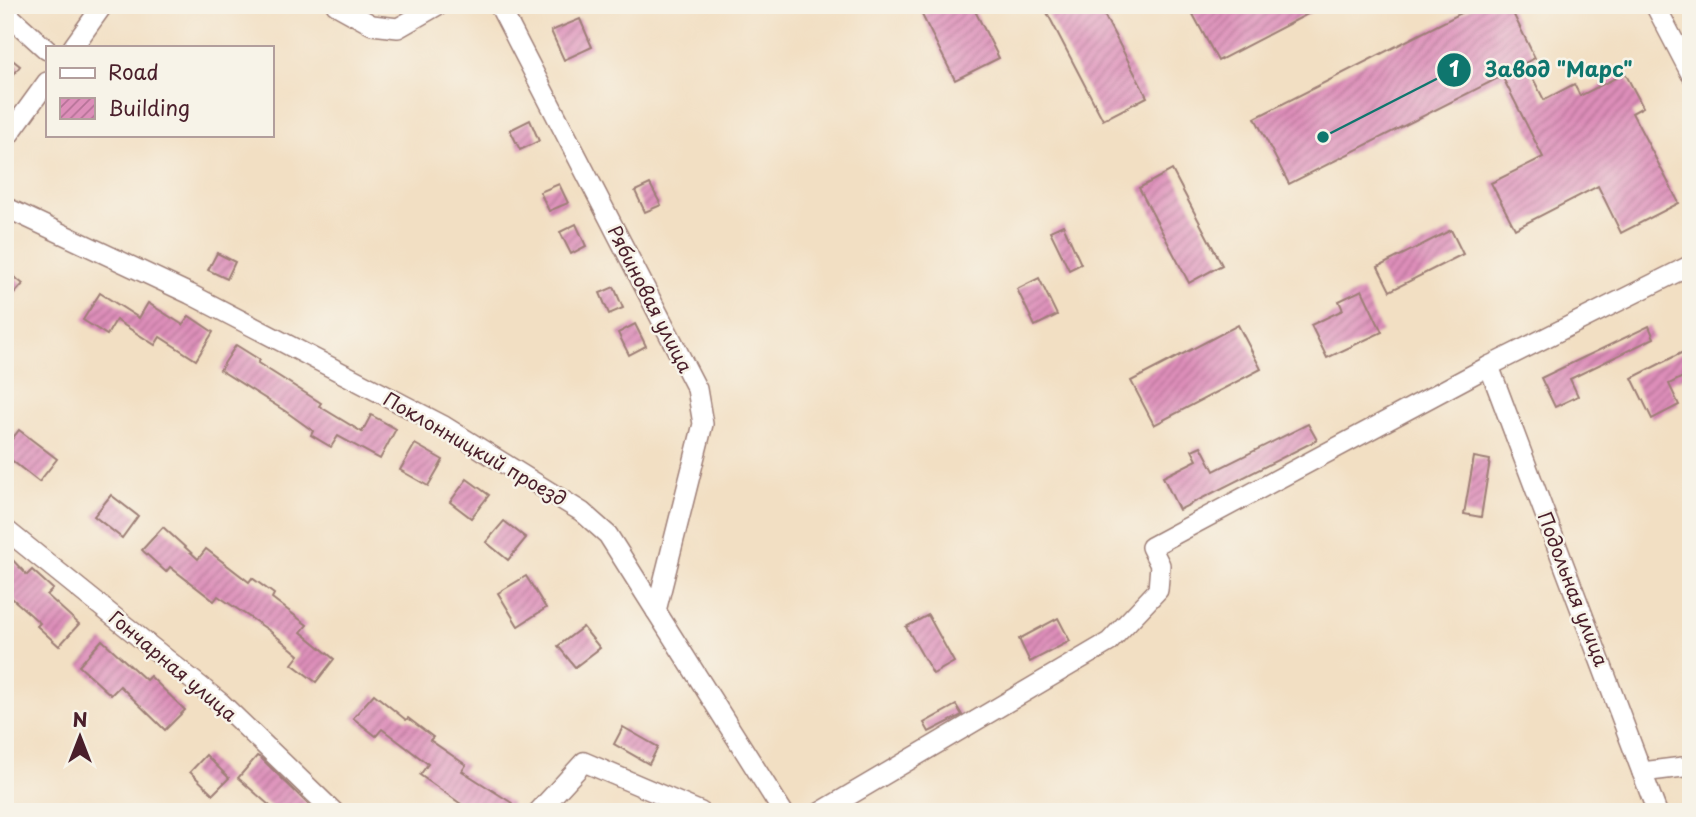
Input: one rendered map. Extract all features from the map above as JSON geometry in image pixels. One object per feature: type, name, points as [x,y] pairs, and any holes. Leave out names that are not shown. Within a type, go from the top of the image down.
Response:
[{"type":"street","points":[[74,46],[103,5]]},
{"type":"street","points":[[336,5],[372,25],[398,28],[438,5]]},
{"type":"street","name":"Рябиновая улица","points":[[499,5],[697,389],[703,424],[656,611]]},
{"type":"street","points":[[1655,5],[1691,74]]},
{"type":"street","points":[[5,12],[46,49]]},
{"type":"street","points":[[5,139],[46,83]]},
{"type":"street","name":"Поклонницкий проезд","points":[[5,207],[190,295],[444,426],[582,512],[608,535],[783,812]]},
{"type":"street","points":[[821,812],[1109,642],[1158,590],[1160,565],[1151,547],[1489,366],[1691,265]]},
{"type":"street","name":"Подольная улица","points":[[1489,366],[1657,812]]},
{"type":"street","name":"Гончарная улица","points":[[5,529],[221,702],[334,812]]},
{"type":"street","points":[[538,812],[584,762],[701,812]]},
{"type":"street","points":[[1642,772],[1691,766]]},
{"type":"building","points":[[942,5],[972,5],[999,58],[955,80],[922,15]]},
{"type":"building","points":[[1043,5],[1099,5],[1147,97],[1103,120]]},
{"type":"building","points":[[1188,5],[1325,5],[1218,61]]},
{"type":"building","points":[[1477,5],[1509,5],[1535,58],[1525,63],[1544,100],[1574,84],[1580,96],[1625,73],[1643,107],[1632,113],[1679,203],[1621,233],[1598,186],[1515,229],[1491,183],[1543,157],[1502,76],[1289,184],[1255,118]]},
{"type":"building","points":[[580,19],[592,47],[564,60],[551,31]]},
{"type":"building","points":[[5,54],[20,66],[5,86]]},
{"type":"building","points":[[530,120],[539,141],[520,150],[510,130]]},
{"type":"building","points":[[1172,170],[1222,265],[1189,283],[1139,188]]},
{"type":"building","points":[[559,184],[568,203],[549,211],[540,192]]},
{"type":"building","points":[[650,184],[661,205],[645,212],[635,191]]},
{"type":"building","points":[[576,224],[586,246],[571,254],[560,232]]},
{"type":"building","points":[[1063,225],[1081,264],[1069,270],[1050,231]]},
{"type":"building","points":[[1451,230],[1463,254],[1390,291],[1378,267]]},
{"type":"building","points":[[217,253],[235,262],[227,279],[208,270]]},
{"type":"building","points":[[5,269],[23,284],[5,304]]},
{"type":"building","points":[[1039,278],[1057,315],[1035,326],[1017,289]]},
{"type":"building","points":[[614,287],[623,308],[609,314],[600,293]]},
{"type":"building","points":[[1362,290],[1382,332],[1327,358],[1311,325],[1343,310],[1339,301]]},
{"type":"building","points":[[100,293],[139,318],[148,303],[183,325],[189,316],[213,332],[196,360],[160,337],[155,345],[116,320],[107,335],[83,320]]},
{"type":"building","points":[[635,324],[646,346],[629,355],[618,333]]},
{"type":"building","points":[[1238,325],[1261,369],[1154,425],[1131,381]]},
{"type":"building","points":[[1649,326],[1654,338],[1570,379],[1578,396],[1555,407],[1541,378]]},
{"type":"building","points":[[236,345],[260,360],[258,363],[321,403],[319,406],[362,432],[371,415],[396,429],[380,459],[338,436],[331,447],[311,435],[313,431],[285,411],[220,370]]},
{"type":"building","points":[[1691,348],[1691,373],[1669,384],[1679,405],[1652,419],[1632,378]]},
{"type":"building","points":[[1308,424],[1317,440],[1179,510],[1163,477],[1197,460],[1192,450],[1201,446],[1214,471]]},
{"type":"building","points":[[19,430],[57,459],[39,482],[5,455],[5,448]]},
{"type":"building","points":[[415,444],[443,460],[428,486],[400,470]]},
{"type":"building","points":[[1474,457],[1490,460],[1481,517],[1464,514]]},
{"type":"building","points":[[467,479],[489,495],[471,518],[450,502]]},
{"type":"building","points":[[111,495],[138,516],[122,538],[94,516]]},
{"type":"building","points":[[504,521],[526,538],[508,560],[486,542]]},
{"type":"building","points":[[163,527],[198,559],[206,549],[249,582],[252,578],[274,594],[272,598],[307,625],[301,632],[334,659],[316,682],[292,664],[299,655],[270,631],[218,596],[214,601],[170,567],[166,572],[142,550]]},
{"type":"building","points":[[5,552],[27,575],[32,570],[53,589],[47,595],[79,624],[59,646],[37,626],[40,623],[5,592]]},
{"type":"building","points":[[526,576],[546,608],[518,626],[498,593]]},
{"type":"building","points":[[928,615],[954,662],[933,674],[906,627]]},
{"type":"building","points":[[1058,618],[1070,641],[1030,662],[1019,639]]},
{"type":"building","points":[[583,627],[600,648],[575,667],[558,646]]},
{"type":"building","points":[[102,640],[146,680],[150,676],[185,710],[165,730],[120,686],[111,695],[79,666]]},
{"type":"building","points":[[374,694],[406,720],[408,718],[433,737],[430,740],[466,765],[462,771],[512,803],[507,812],[467,812],[459,807],[461,804],[420,775],[428,764],[382,729],[376,736],[353,718]]},
{"type":"building","points":[[956,705],[962,715],[929,732],[924,723]]},
{"type":"building","points":[[623,727],[658,747],[649,764],[614,744]]},
{"type":"building","points":[[206,755],[229,778],[213,794],[190,772]]},
{"type":"building","points":[[257,756],[316,812],[277,812],[238,778]]},
{"type":"place","name":"Завод \"Марс\"","points":[[1323,137]]}]
